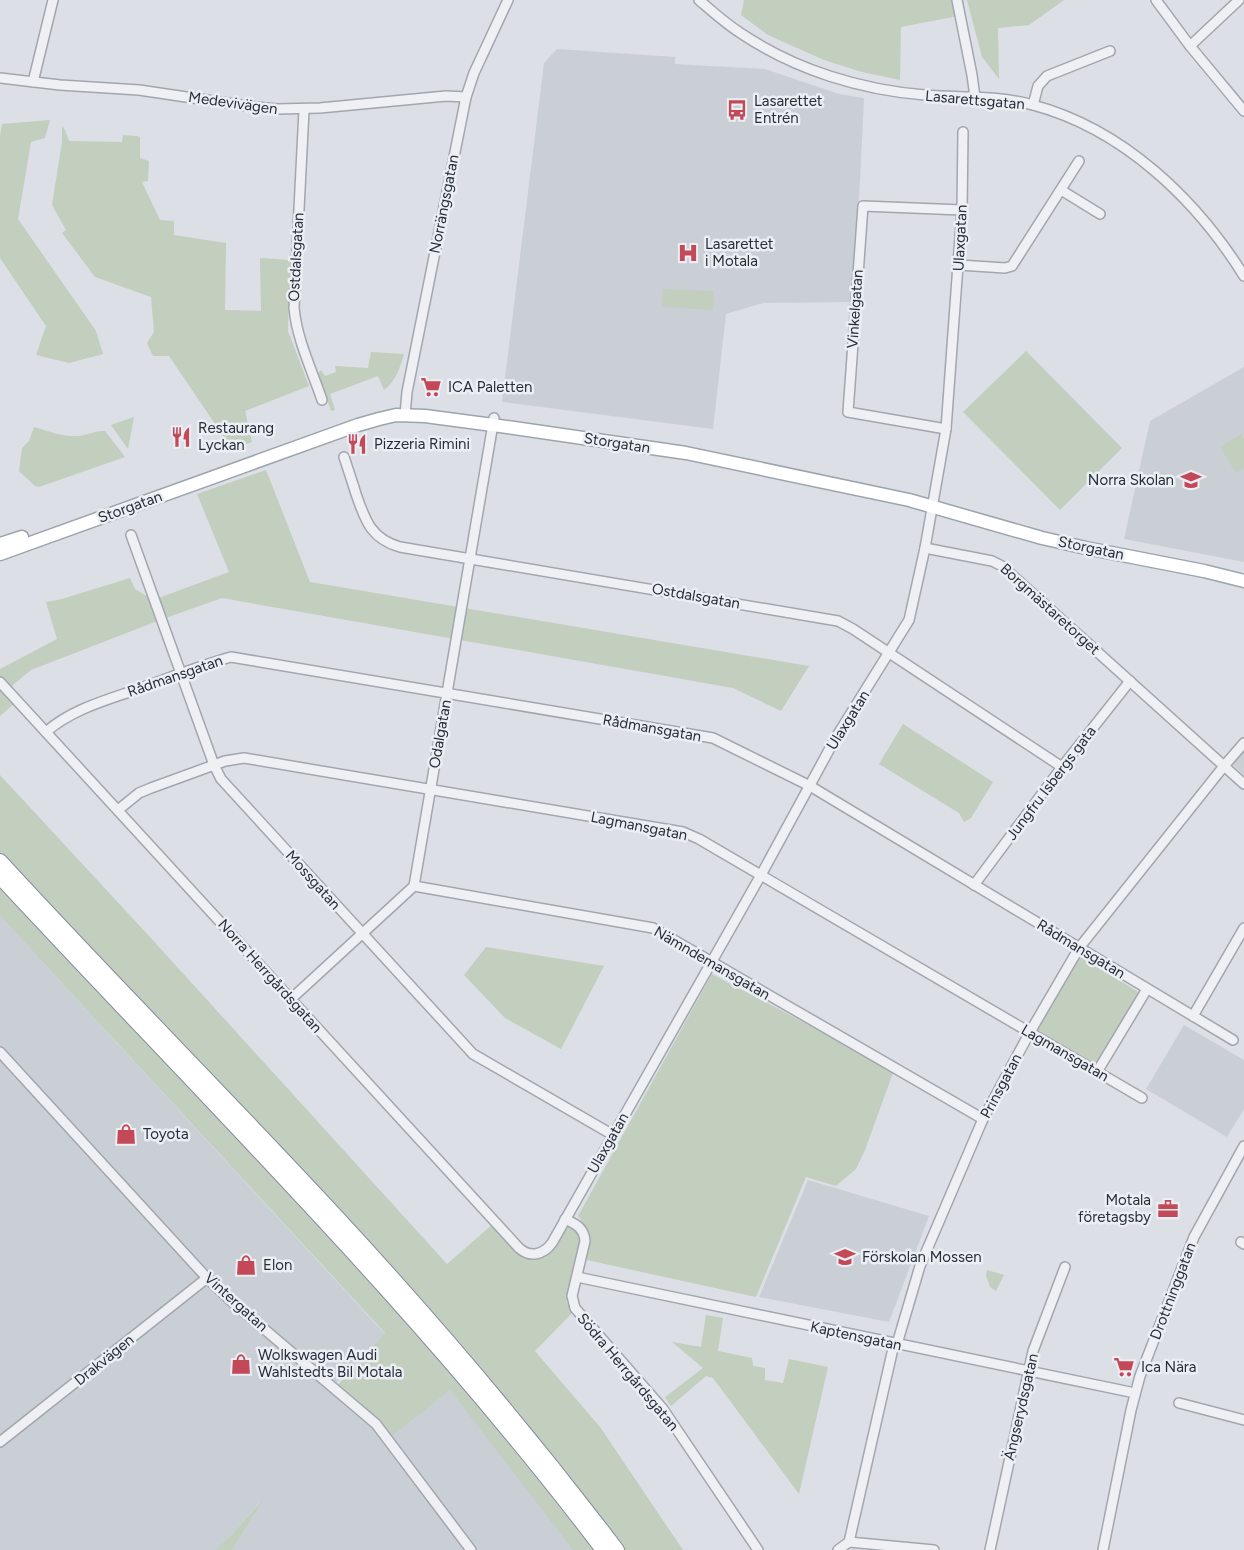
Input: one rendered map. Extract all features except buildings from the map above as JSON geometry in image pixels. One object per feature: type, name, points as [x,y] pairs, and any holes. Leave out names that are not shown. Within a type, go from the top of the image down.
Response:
[{"type":"highway","points":[[2,866],[49,930]]},
{"type":"highway","points":[[2,866],[304,1182],[414,1302],[528,1435],[617,1550]]},
{"type":"highway","points":[[0,885],[49,930],[233,1123],[397,1301],[518,1441],[603,1550]]},
{"type":"main road","name":"Storgatan","points":[[0,544],[384,410],[434,409],[494,421],[687,446],[933,502],[1059,535],[1244,573]]},
{"type":"main road","name":"Storgatan","points":[[0,554],[358,425],[405,411]]},
{"type":"main road","name":"Storgatan","points":[[933,502],[1053,540],[1244,581]]},
{"type":"street","points":[[33,82],[53,0]]},
{"type":"street","name":"Norrängsgatan","points":[[405,411],[420,322],[465,97],[477,65],[508,0]]},
{"type":"street","name":"Lasarettsgatan","points":[[699,0],[731,27],[759,45],[822,73],[870,88],[900,93],[975,97],[1033,105],[1097,131],[1134,155],[1175,190],[1198,214],[1244,276]]},
{"type":"street","points":[[957,0],[975,97]]},
{"type":"street","points":[[1156,0],[1190,46],[1244,111]]},
{"type":"street","points":[[1190,46],[1239,0]]},
{"type":"street","points":[[1033,105],[1038,86],[1047,76],[1110,51]]},
{"type":"street","name":"Medevivägen","points":[[0,78],[138,90],[277,109],[303,110],[446,96],[465,97]]},
{"type":"street","name":"Ostdalsgatan","points":[[303,110],[294,308],[298,331],[322,400]]},
{"type":"street","name":"Ulaxgatan","points":[[546,1250],[761,875],[835,739],[909,620],[925,548],[946,429],[962,210],[963,132]]},
{"type":"street","points":[[958,265],[1005,268],[1012,266],[1079,161]]},
{"type":"street","points":[[1061,190],[1100,214]]},
{"type":"street","name":"Vinkelgatan","points":[[946,429],[848,412],[863,206],[962,210]]},
{"type":"street","name":"Odalgatan","points":[[414,886],[494,421]]},
{"type":"street","name":"Ostdalsgatan","points":[[344,457],[365,519],[380,538],[390,543],[400,547],[830,619],[845,624],[1062,767]]},
{"type":"street","name":"Mossgatan","points":[[131,535],[221,779],[477,1057],[613,1135]]},
{"type":"street","name":"Borgmästaretorget","points":[[925,548],[998,562],[1244,784]]},
{"type":"street","name":"Rådmansgatan","points":[[46,732],[83,709],[231,657],[712,738],[810,786],[1233,1040]]},
{"type":"street","name":"Jungfru Isbergs gata","points":[[974,885],[1130,681]]},
{"type":"street","name":"Norra Herrgårdsgatan","points":[[0,682],[522,1251],[531,1254],[542,1253],[546,1250]]},
{"type":"street","name":"Prinsgatan","points":[[849,1542],[896,1344],[920,1266],[982,1119],[1079,948],[1244,743]]},
{"type":"street","name":"Lagmansgatan","points":[[118,810],[151,788],[214,765],[244,758],[683,832],[699,839],[1142,1098]]},
{"type":"street","points":[[291,999],[414,886]]},
{"type":"street","name":"Nämndemansgatan","points":[[414,886],[647,926],[982,1119]]},
{"type":"street","points":[[1193,1016],[1244,928]]},
{"type":"street","points":[[1098,1072],[1148,989]]},
{"type":"street","name":"Vintergatan","points":[[0,1052],[207,1278],[376,1424],[471,1550]]},
{"type":"street","name":"Drottninggatan","points":[[1103,1550],[1135,1393],[1194,1237],[1244,1146]]},
{"type":"street","name":"Södra Herrgårdsgatan","points":[[565,1219],[579,1226],[585,1236],[572,1296],[575,1308],[663,1409],[758,1550]]},
{"type":"street","name":"Ängserydsgatan","points":[[990,1550],[1033,1350],[1065,1267]]},
{"type":"street","name":"Kaptensgatan","points":[[577,1277],[1135,1393]]},
{"type":"street","name":"Drakvägen","points":[[0,1442],[207,1278]]},
{"type":"street","points":[[1179,1403],[1244,1420]]},
{"type":"street","points":[[838,1550],[849,1542],[934,1550]]},
{"type":"shaded area","name":"Lasarettet i Motala","points":[[557,49],[675,57],[675,64],[765,69],[839,94],[864,98],[854,302],[763,303],[726,314],[713,429],[502,402],[544,63]]},
{"type":"shaded area","name":"Norra Skolan","points":[[1244,367],[1244,562],[1124,539],[1150,421]]},
{"type":"shaded area","points":[[1244,748],[1244,775],[1231,763]]},
{"type":"shaded area","points":[[0,916],[385,1334],[333,1386],[450,1390],[579,1550],[232,1550],[261,1501],[215,1550],[0,1550]]},
{"type":"shaded area","points":[[1184,1025],[1244,1060],[1244,1109],[1227,1137],[1146,1089]]},
{"type":"shaded area","name":"Förskolan Mossen","points":[[808,1180],[929,1216],[889,1322],[759,1297]]},
{"type":"green space","points":[[744,0],[956,0],[958,16],[901,27],[900,80],[862,72],[824,60],[768,35],[741,15]]},
{"type":"green space","points":[[967,0],[1064,0],[1029,25],[998,28],[999,79],[982,57]]},
{"type":"green space","points":[[50,120],[45,138],[31,142],[18,219],[96,331],[103,354],[69,363],[36,355],[46,326],[0,258],[0,136],[2,124]]},
{"type":"green space","points":[[62,126],[69,141],[122,142],[123,135],[140,137],[140,158],[149,161],[148,181],[142,182],[160,220],[174,221],[174,235],[226,243],[225,310],[261,311],[260,258],[290,260],[288,331],[309,386],[245,411],[252,442],[232,449],[169,356],[153,356],[147,343],[154,332],[151,297],[95,277],[62,233],[66,230],[52,205],[62,142]]},
{"type":"green space","points":[[663,289],[714,291],[713,310],[662,307]]},
{"type":"green space","points":[[1026,351],[1122,448],[1060,510],[963,412]]},
{"type":"green space","points":[[371,352],[404,354],[395,378],[384,390],[378,376],[330,394],[335,410],[331,411],[318,373],[321,370],[325,376],[336,372],[335,366],[368,368]]},
{"type":"green space","points":[[134,417],[128,449],[111,425]]},
{"type":"green space","points":[[34,427],[72,436],[105,431],[125,457],[39,487],[35,486],[19,471],[22,448],[29,441]]},
{"type":"green space","points":[[1241,434],[1244,439],[1244,468],[1236,473],[1220,447]]},
{"type":"green space","points":[[266,470],[310,582],[809,666],[781,711],[733,688],[222,598],[31,670],[8,689],[18,700],[0,716],[0,669],[57,639],[46,602],[130,578],[135,589],[153,600],[229,572],[197,494]]},
{"type":"green space","points":[[903,724],[993,782],[971,818],[964,822],[959,813],[879,764]]},
{"type":"green space","points":[[0,775],[447,1264],[493,1224],[520,1253],[541,1254],[565,1214],[577,1229],[581,1245],[578,1265],[566,1302],[574,1311],[535,1351],[600,1427],[683,1550],[573,1550],[450,1390],[388,1439],[335,1388],[385,1333],[0,916]]},
{"type":"green space","points":[[486,947],[604,966],[561,1049],[505,1018],[464,975]]},
{"type":"green space","points":[[1079,956],[1140,993],[1097,1065],[1036,1029]]},
{"type":"green space","points":[[712,974],[894,1070],[856,1169],[836,1186],[806,1177],[756,1297],[587,1260],[587,1237],[578,1216]]},
{"type":"green space","points":[[987,1270],[1004,1275],[996,1291],[990,1287],[986,1275]]},
{"type":"green space","points":[[706,1315],[723,1318],[718,1351],[752,1358],[753,1366],[765,1368],[765,1380],[783,1383],[789,1359],[828,1367],[799,1494],[713,1378],[706,1376],[671,1406],[665,1397],[703,1368],[672,1342],[701,1347]]},
{"type":"green space","points":[[265,1497],[232,1550],[215,1550],[233,1533]]},
{"type":"place","name":"Lasarettet Entrén","points":[[737,110]]},
{"type":"place","name":"Lasarettet i Motala","points":[[688,253]]},
{"type":"place","name":"ICA Paletten","points":[[431,387]]},
{"type":"place","name":"Restaurang Lyckan","points":[[181,437]]},
{"type":"place","name":"Pizzeria Rimini","points":[[357,444]]},
{"type":"place","name":"Norra Skolan","points":[[1191,480]]},
{"type":"place","name":"Toyota","points":[[126,1134]]},
{"type":"place","name":"Motala företagsby","points":[[1168,1209]]},
{"type":"place","name":"Förskolan Mossen","points":[[845,1257]]},
{"type":"place","name":"Elon","points":[[246,1265]]},
{"type":"place","name":"Wolkswagen Audi Wahlstedts Bil Motala","points":[[241,1364]]},
{"type":"place","name":"Ica Nära","points":[[1124,1367]]}]
